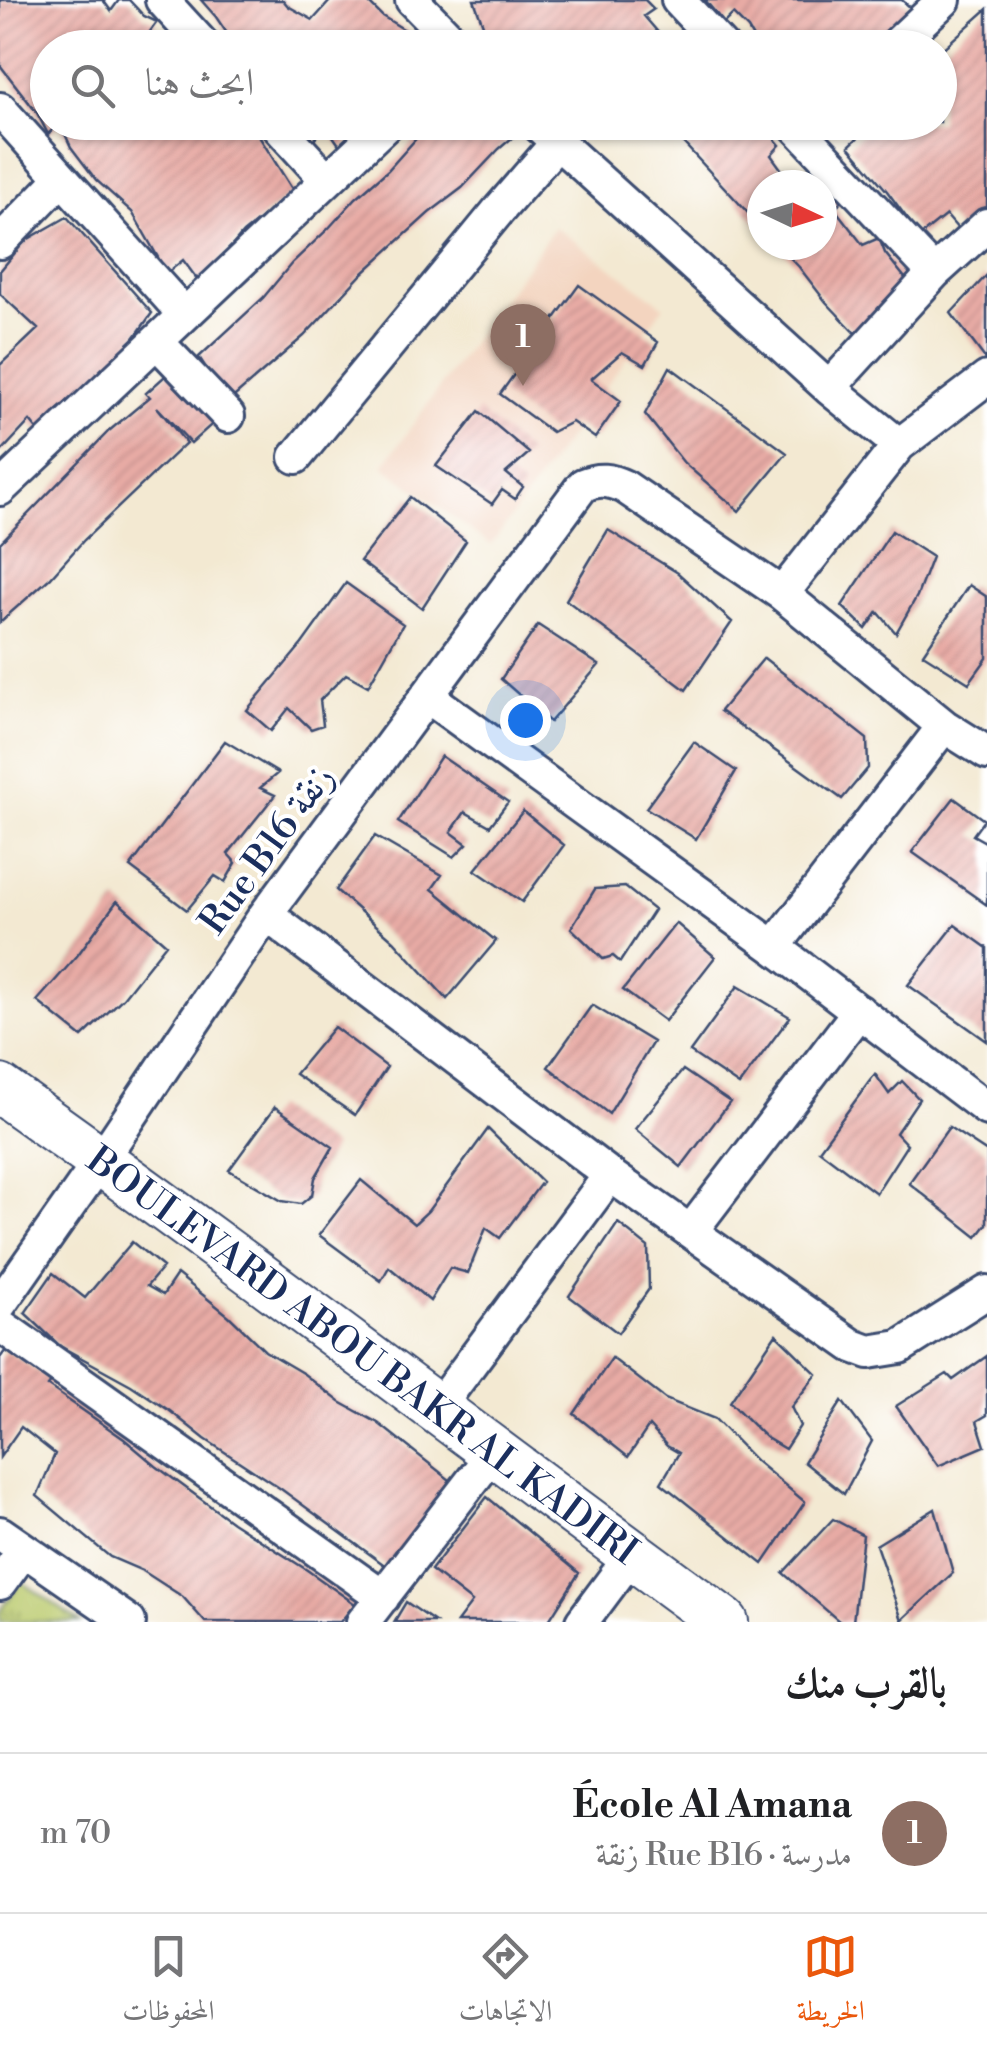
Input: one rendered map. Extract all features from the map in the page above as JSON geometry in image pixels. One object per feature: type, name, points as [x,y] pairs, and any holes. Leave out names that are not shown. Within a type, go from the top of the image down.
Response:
[{"type":"main road","name":"BOULEVARD ABOU BAKR AL KADIRI","points":[[0,1089],[724,1622]]},
{"type":"street","points":[[162,0],[190,30]]},
{"type":"street","points":[[678,0],[706,30]]},
{"type":"street","points":[[911,30],[940,1]]},
{"type":"street","points":[[419,4],[423,30]]},
{"type":"street","points":[[419,4],[443,30]]},
{"type":"street","points":[[0,109],[184,314]]},
{"type":"street","points":[[290,140],[327,180]]},
{"type":"street","points":[[0,489],[370,140]]},
{"type":"street","points":[[296,457],[499,210],[542,140]]},
{"type":"street","points":[[554,140],[829,388],[899,446]]},
{"type":"street","points":[[815,140],[934,273]]},
{"type":"street","points":[[0,242],[62,178]]},
{"type":"street","points":[[829,388],[934,273],[987,225]]},
{"type":"street","points":[[157,342],[228,416]]},
{"type":"street","points":[[987,378],[899,446],[782,594],[944,726],[987,754]]},
{"type":"street","name":"Rue B16 زنقة","points":[[0,1304],[266,914],[583,485],[594,480],[612,480],[625,487],[782,594]]},
{"type":"street","points":[[428,696],[774,947],[987,1109]]},
{"type":"street","points":[[774,947],[944,726]]},
{"type":"street","points":[[266,914],[610,1175],[853,1346],[869,1352],[900,1347],[987,1292]]},
{"type":"street","points":[[691,1231],[859,1011]]},
{"type":"street","points":[[436,1410],[610,1175]]},
{"type":"street","points":[[0,1325],[373,1610],[496,1451]]},
{"type":"street","points":[[0,1583],[12,1542],[129,1622]]},
{"type":"street","points":[[582,1622],[632,1555]]},
{"type":"shaded area","points":[[555,227],[664,306],[491,545],[383,466]]},
{"type":"green space","points":[[21,1581],[80,1622],[0,1622],[0,1612]]},
{"type":"building","points":[[0,0],[103,0],[111,11],[119,0],[129,0],[144,16],[157,22],[151,30],[30,30],[30,104],[0,65]]},
{"type":"building","points":[[201,0],[283,0],[313,20],[331,0],[366,0],[405,30],[225,30]]},
{"type":"building","points":[[474,0],[645,0],[654,9],[644,16],[656,30],[485,30]]},
{"type":"building","points":[[705,0],[902,0],[913,10],[892,30],[749,30],[733,14],[724,23]]},
{"type":"building","points":[[987,9],[987,208],[959,230],[946,215],[920,236],[849,146],[855,140],[957,140],[957,36]]},
{"type":"building","points":[[68,140],[261,140],[294,192],[243,233],[200,283],[183,260],[167,273],[132,212],[96,180]]},
{"type":"building","points":[[336,140],[351,140],[342,149]]},
{"type":"building","points":[[415,140],[510,140],[462,188],[362,274],[304,336],[228,402],[199,357],[263,298],[292,263]]},
{"type":"building","points":[[681,140],[776,140],[780,145],[771,155],[782,170],[747,170],[747,212]]},
{"type":"building","points":[[837,212],[863,245],[879,238],[885,253],[913,288],[864,342],[792,260],[837,260]]},
{"type":"building","points":[[67,217],[152,313],[122,355],[56,411],[42,436],[30,421],[0,453],[0,365],[38,329],[0,294],[0,271],[25,241]]},
{"type":"building","points":[[987,275],[987,361],[951,313]]},
{"type":"building","points":[[579,285],[658,342],[645,365],[622,352],[591,379],[621,401],[595,438],[572,422],[552,432],[500,394]]},
{"type":"building","points":[[670,367],[787,453],[739,511],[684,463],[645,414]]},
{"type":"building","points":[[174,368],[219,418],[191,443],[157,407],[186,443],[0,622],[0,543],[109,431],[150,397],[146,393]]},
{"type":"building","points":[[479,411],[529,453],[506,473],[523,487],[515,499],[502,490],[492,504],[436,466]]},
{"type":"building","points":[[410,497],[466,541],[422,608],[360,561]]},
{"type":"building","points":[[608,530],[678,573],[732,622],[686,690],[566,600]]},
{"type":"building","points":[[892,531],[932,557],[917,596],[896,633],[878,612],[866,629],[842,606]]},
{"type":"building","points":[[346,583],[403,624],[368,686],[346,674],[320,700],[323,725],[311,729],[289,708],[271,731],[247,710]]},
{"type":"building","points":[[969,585],[987,597],[987,658],[969,683],[923,654]]},
{"type":"building","points":[[538,625],[599,665],[550,722],[501,679]]},
{"type":"building","points":[[764,658],[867,739],[868,768],[842,799],[720,711]]},
{"type":"building","points":[[225,741],[278,773],[260,788],[275,795],[228,854],[236,863],[225,882],[215,876],[187,910],[130,867]]},
{"type":"building","points":[[694,742],[736,771],[696,839],[646,808]]},
{"type":"building","points":[[441,756],[508,802],[490,826],[465,812],[451,832],[467,844],[454,857],[398,822]]},
{"type":"building","points":[[954,798],[984,820],[973,835],[987,843],[987,905],[912,852]]},
{"type":"building","points":[[523,811],[564,845],[522,902],[475,870]]},
{"type":"building","points":[[375,836],[442,875],[432,889],[496,941],[447,999],[394,941],[336,890]]},
{"type":"building","points":[[625,887],[654,910],[620,962],[613,956],[603,959],[571,928],[595,889]]},
{"type":"building","points":[[117,901],[166,944],[123,998],[82,1037],[37,1001],[77,956]]},
{"type":"building","points":[[676,923],[715,957],[665,1021],[623,990]]},
{"type":"building","points":[[955,925],[987,948],[987,1041],[908,985]]},
{"type":"building","points":[[738,986],[790,1017],[739,1085],[690,1052]]},
{"type":"building","points":[[592,1005],[653,1042],[609,1114],[548,1067]]},
{"type":"building","points":[[334,1027],[387,1067],[355,1115],[295,1074]]},
{"type":"building","points":[[683,1070],[730,1102],[681,1167],[635,1129]]},
{"type":"building","points":[[875,1074],[889,1094],[902,1081],[919,1099],[896,1133],[907,1145],[876,1193],[819,1150]]},
{"type":"building","points":[[275,1107],[333,1147],[315,1178],[312,1195],[301,1204],[282,1201],[229,1170]]},
{"type":"building","points":[[949,1127],[987,1152],[987,1224],[977,1237],[909,1183]]},
{"type":"building","points":[[488,1129],[542,1182],[500,1238],[486,1228],[468,1273],[450,1268],[430,1301],[389,1267],[381,1281],[319,1235],[361,1180],[414,1224],[428,1211]]},
{"type":"building","points":[[618,1223],[648,1247],[649,1289],[618,1333],[569,1296]]},
{"type":"building","points":[[132,1242],[163,1267],[147,1286],[163,1295],[177,1274],[265,1351],[378,1423],[450,1480],[423,1526],[390,1569],[170,1411],[60,1346],[25,1313],[53,1273],[85,1298]]},
{"type":"building","points":[[776,1334],[817,1374],[791,1407],[800,1426],[785,1449],[765,1437],[730,1402]]},
{"type":"building","points":[[6,1350],[52,1381],[48,1386],[232,1522],[355,1604],[340,1622],[205,1622],[183,1597],[143,1571],[110,1557],[37,1496],[55,1454],[21,1427],[0,1457],[0,1358]]},
{"type":"building","points":[[987,1356],[987,1415],[977,1421],[985,1446],[938,1466],[896,1406],[947,1374],[953,1380]]},
{"type":"building","points":[[612,1358],[665,1399],[715,1419],[756,1461],[805,1502],[763,1564],[661,1483],[679,1453],[649,1426],[628,1457],[574,1414]]},
{"type":"building","points":[[842,1401],[872,1441],[844,1494],[804,1462]]},
{"type":"building","points":[[487,1497],[579,1573],[548,1622],[457,1622],[472,1602],[431,1570]]},
{"type":"building","points":[[935,1509],[953,1573],[902,1620],[876,1545]]},
{"type":"building","points":[[833,1519],[863,1535],[853,1622],[840,1622],[783,1573]]},
{"type":"building","points":[[406,1602],[435,1622],[394,1622]]},
{"type":"place","name":"École Al Amana","points":[[523,386]]}]
